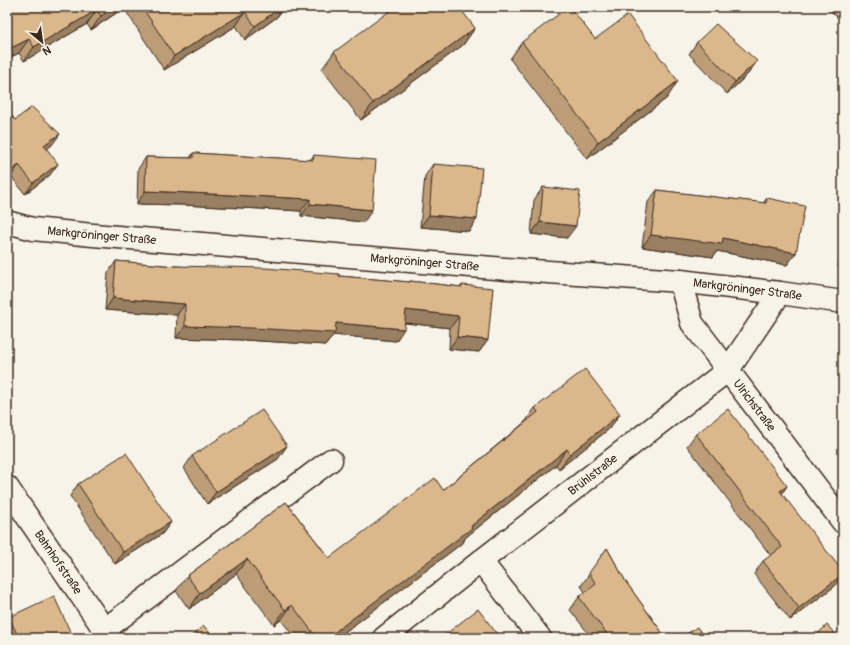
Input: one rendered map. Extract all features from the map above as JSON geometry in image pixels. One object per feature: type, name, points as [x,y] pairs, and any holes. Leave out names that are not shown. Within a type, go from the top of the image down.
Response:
[{"type":"street","name":"Markgröninger Straße","points":[[7,222],[34,229],[93,235],[512,270],[680,281],[843,302]]},
{"type":"street","name":"Ulrichstraße","points":[[680,281],[692,323],[843,522]]},
{"type":"street","name":"Brühlstraße","points":[[384,638],[480,561],[728,370],[780,293]]},
{"type":"street","points":[[107,634],[331,460]]},
{"type":"street","name":"Bahnhofstraße","points":[[7,487],[107,634]]},
{"type":"street","points":[[480,561],[540,638]]},
{"type":"building","points":[[7,7],[114,7],[101,16],[97,10],[34,47],[29,39],[7,50]]},
{"type":"building","points":[[142,7],[281,7],[255,26],[245,12],[174,56]]},
{"type":"building","points":[[395,7],[459,7],[475,28],[373,103],[334,52]]},
{"type":"building","points":[[570,7],[595,39],[628,15],[678,81],[598,142],[522,42]]},
{"type":"building","points":[[716,24],[757,61],[735,82],[697,42]]},
{"type":"building","points":[[32,107],[60,134],[44,145],[58,164],[33,183],[19,165],[7,174],[7,110],[15,120]]},
{"type":"building","points":[[193,153],[313,160],[314,155],[376,160],[372,210],[310,204],[310,199],[145,191],[146,157],[193,158]]},
{"type":"building","points":[[433,164],[482,168],[477,219],[429,215]]},
{"type":"building","points":[[543,187],[580,191],[576,226],[540,222]]},
{"type":"building","points":[[657,190],[766,203],[767,198],[805,206],[796,253],[723,238],[722,244],[651,235]]},
{"type":"building","points":[[116,261],[175,266],[265,268],[462,287],[462,285],[493,288],[488,340],[457,337],[459,316],[406,310],[404,329],[336,323],[335,333],[185,326],[185,304],[113,298]]},
{"type":"building","points":[[585,369],[620,414],[570,454],[567,449],[471,526],[472,528],[327,638],[317,638],[292,605],[285,610],[247,559],[200,593],[187,576],[286,502],[329,558],[435,478],[443,490],[538,412],[535,408]]},
{"type":"building","points":[[728,409],[787,486],[780,491],[843,572],[843,574],[799,608],[763,561],[782,547],[696,434]]},
{"type":"building","points":[[262,410],[287,446],[216,492],[192,456]]},
{"type":"building","points":[[126,453],[171,522],[123,552],[78,484]]},
{"type":"building","points":[[607,548],[626,582],[666,638],[610,638],[579,597],[596,584],[589,573]]},
{"type":"building","points":[[54,596],[73,638],[19,638],[9,617]]},
{"type":"building","points":[[478,609],[500,638],[441,638]]},
{"type":"building","points":[[827,625],[839,638],[813,638]]},
{"type":"building","points":[[204,626],[214,638],[189,638]]},
{"type":"building","points":[[697,627],[705,638],[681,638]]}]
